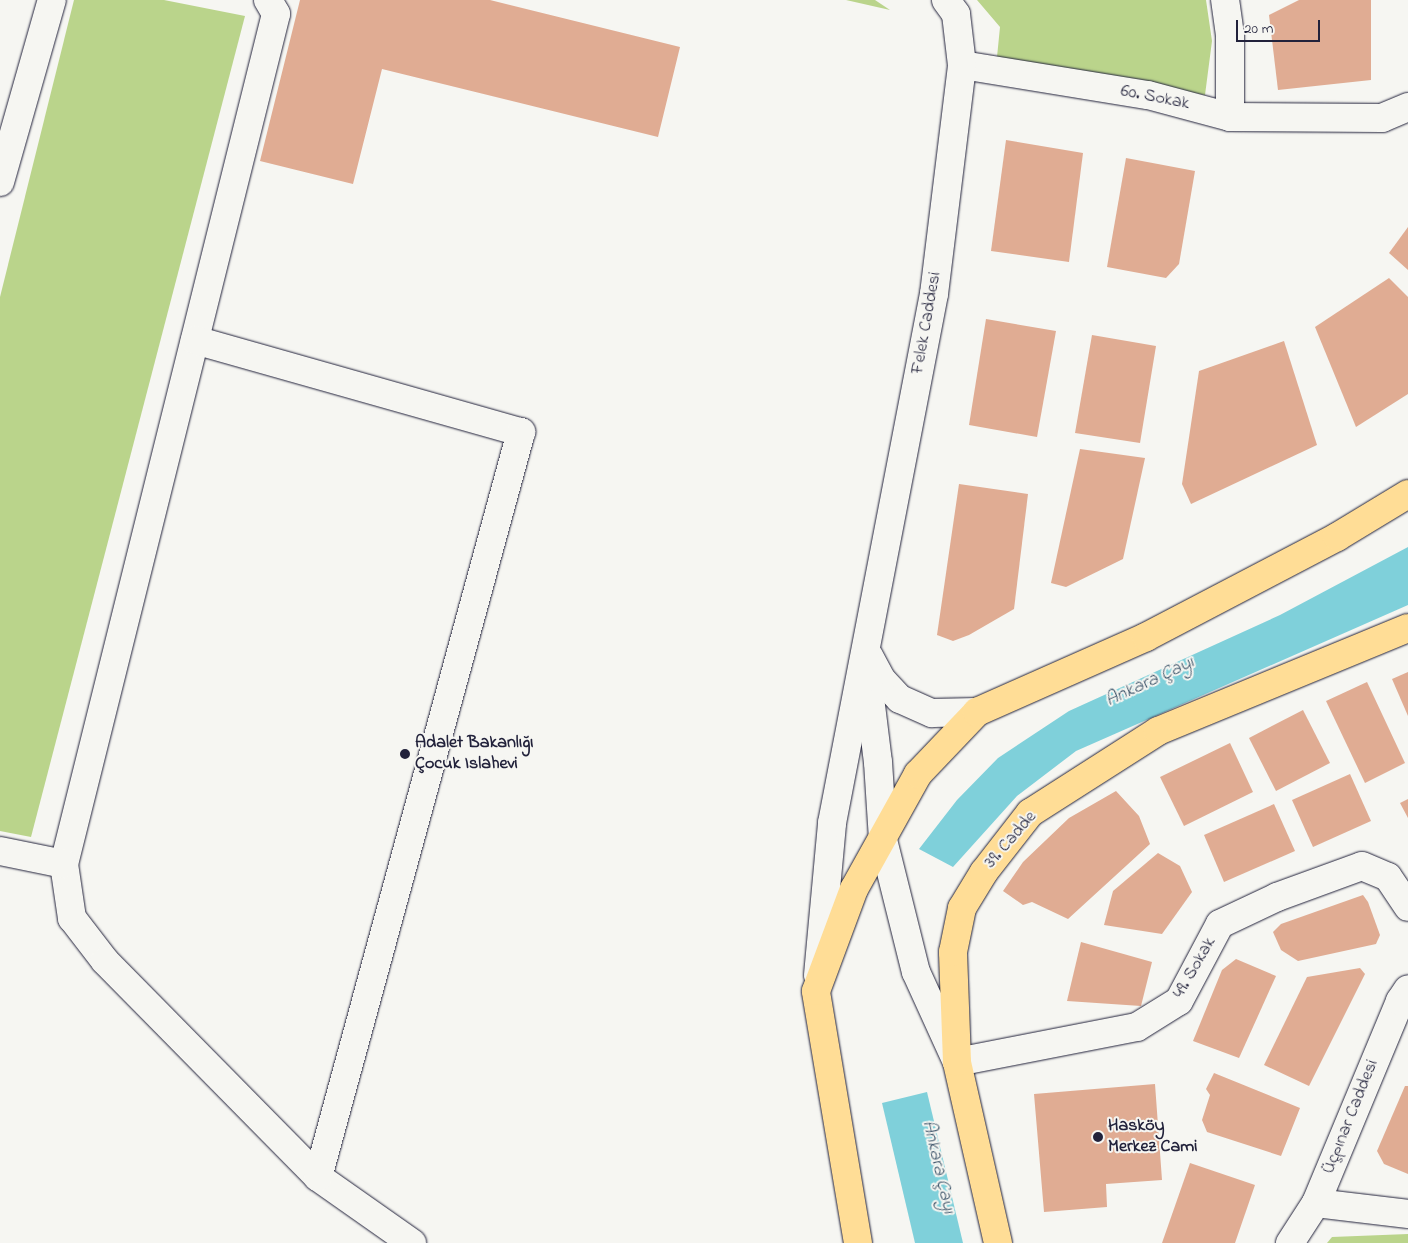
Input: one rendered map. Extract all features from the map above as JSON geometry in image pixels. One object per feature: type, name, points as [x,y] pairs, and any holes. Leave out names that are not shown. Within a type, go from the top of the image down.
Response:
[{"type":"main road","points":[[858,1243],[816,991],[854,888],[883,840],[918,774],[977,712],[1146,638],[1337,537],[1408,494]]},
{"type":"main road","name":"39. Cadde","points":[[998,1243],[957,1062],[953,952],[962,908],[984,872],[1030,813],[1158,731],[1408,628]]},
{"type":"street","points":[[0,182],[52,0]]},
{"type":"street","points":[[268,0],[276,14],[64,864],[72,918],[105,961],[318,1177],[412,1243]]},
{"type":"street","name":"Felek Caddesi","points":[[816,991],[832,823],[864,646],[934,294],[962,66],[956,14],[946,0]]},
{"type":"street","points":[[1225,0],[1230,35],[1230,117]]},
{"type":"street","name":"60. Sokak","points":[[962,66],[1148,95],[1230,117],[1382,118],[1408,107]]},
{"type":"street","points":[[195,340],[521,432],[318,1177]]},
{"type":"street","points":[[864,646],[882,680],[900,699],[932,712],[977,712]]},
{"type":"street","points":[[864,646],[878,762],[883,840],[916,972],[957,1062]]},
{"type":"street","points":[[0,851],[64,864]]},
{"type":"street","name":"49. Sokak","points":[[957,1062],[1137,1027],[1179,1001],[1220,924],[1277,897],[1362,866],[1388,877],[1408,907]]},
{"type":"street","name":"Üçpınar Caddesi","points":[[1290,1243],[1316,1203],[1400,1001],[1408,989]]},
{"type":"street","points":[[1316,1203],[1408,1214]]},
{"type":"green space","points":[[74,0],[164,0],[245,16],[31,837],[0,831],[0,297]]},
{"type":"green space","points":[[846,0],[875,0],[890,10]]},
{"type":"green space","points":[[977,0],[1206,0],[1212,41],[1205,95],[997,57],[1000,27]]},
{"type":"green space","points":[[1408,1234],[1408,1243],[1327,1243],[1332,1237]]},
{"type":"water","name":"Ankara Çayı","points":[[1408,547],[1408,605],[1076,751],[1017,796],[953,867],[919,849],[957,800],[998,758],[1069,711],[1280,615]]},
{"type":"water","name":"Ankara Çayı","points":[[927,1092],[963,1243],[915,1243],[882,1103]]},
{"type":"building","points":[[300,0],[490,0],[680,47],[658,137],[382,69],[353,184],[260,161]]},
{"type":"building","points":[[1299,0],[1371,0],[1371,80],[1278,90],[1269,15]]},
{"type":"building","points":[[1006,140],[1083,153],[1069,262],[991,251]]},
{"type":"building","points":[[1126,158],[1195,171],[1179,264],[1166,278],[1107,267]]},
{"type":"building","points":[[1408,227],[1408,270],[1389,253]]},
{"type":"building","points":[[1389,278],[1408,297],[1408,394],[1356,427],[1315,327]]},
{"type":"building","points":[[986,319],[1056,331],[1037,437],[969,425]]},
{"type":"building","points":[[1092,335],[1156,346],[1140,443],[1075,433]]},
{"type":"building","points":[[1284,341],[1317,445],[1191,504],[1182,484],[1199,371]]},
{"type":"building","points":[[1080,449],[1145,458],[1123,559],[1066,587],[1051,583]]},
{"type":"building","points":[[959,484],[1028,494],[1014,609],[969,635],[953,641],[937,635]]},
{"type":"building","points":[[1408,672],[1408,716],[1392,679]]},
{"type":"building","points":[[1367,682],[1405,763],[1365,783],[1326,701]]},
{"type":"building","points":[[1303,710],[1330,763],[1276,791],[1249,738]]},
{"type":"building","points":[[1230,743],[1253,792],[1184,826],[1160,777]]},
{"type":"building","points":[[1350,774],[1371,821],[1313,847],[1292,800]]},
{"type":"building","points":[[1116,791],[1139,816],[1150,844],[1068,919],[1032,902],[1023,905],[1003,891],[1023,862],[1069,818]]},
{"type":"building","points":[[1408,799],[1408,818],[1400,803]]},
{"type":"building","points":[[1274,804],[1295,851],[1224,882],[1204,835]]},
{"type":"building","points":[[1158,853],[1180,866],[1192,892],[1162,934],[1104,925],[1113,891]]},
{"type":"building","points":[[1363,895],[1368,902],[1380,935],[1376,944],[1298,961],[1281,950],[1273,932],[1281,924]]},
{"type":"building","points":[[1081,942],[1152,962],[1141,1006],[1067,1001]]},
{"type":"building","points":[[1236,959],[1276,976],[1239,1058],[1193,1041],[1222,970]]},
{"type":"building","points":[[1360,968],[1365,974],[1309,1086],[1264,1065],[1307,977]]},
{"type":"building","points":[[1214,1073],[1300,1108],[1281,1156],[1207,1132],[1202,1120],[1210,1095],[1206,1089]]},
{"type":"building","name":"Hasköy Merkez Cami","points":[[1155,1084],[1162,1180],[1106,1184],[1107,1207],[1044,1212],[1034,1094]]},
{"type":"building","points":[[1405,1086],[1408,1086],[1408,1174],[1384,1164],[1377,1151]]},
{"type":"building","points":[[1190,1163],[1255,1185],[1235,1243],[1162,1243]]},
{"type":"place","name":"Adalet Bakanlığı Çocuk Islahevi","points":[[405,754]]},
{"type":"place","name":"Hasköy Merkez Cami","points":[[1098,1137]]}]
